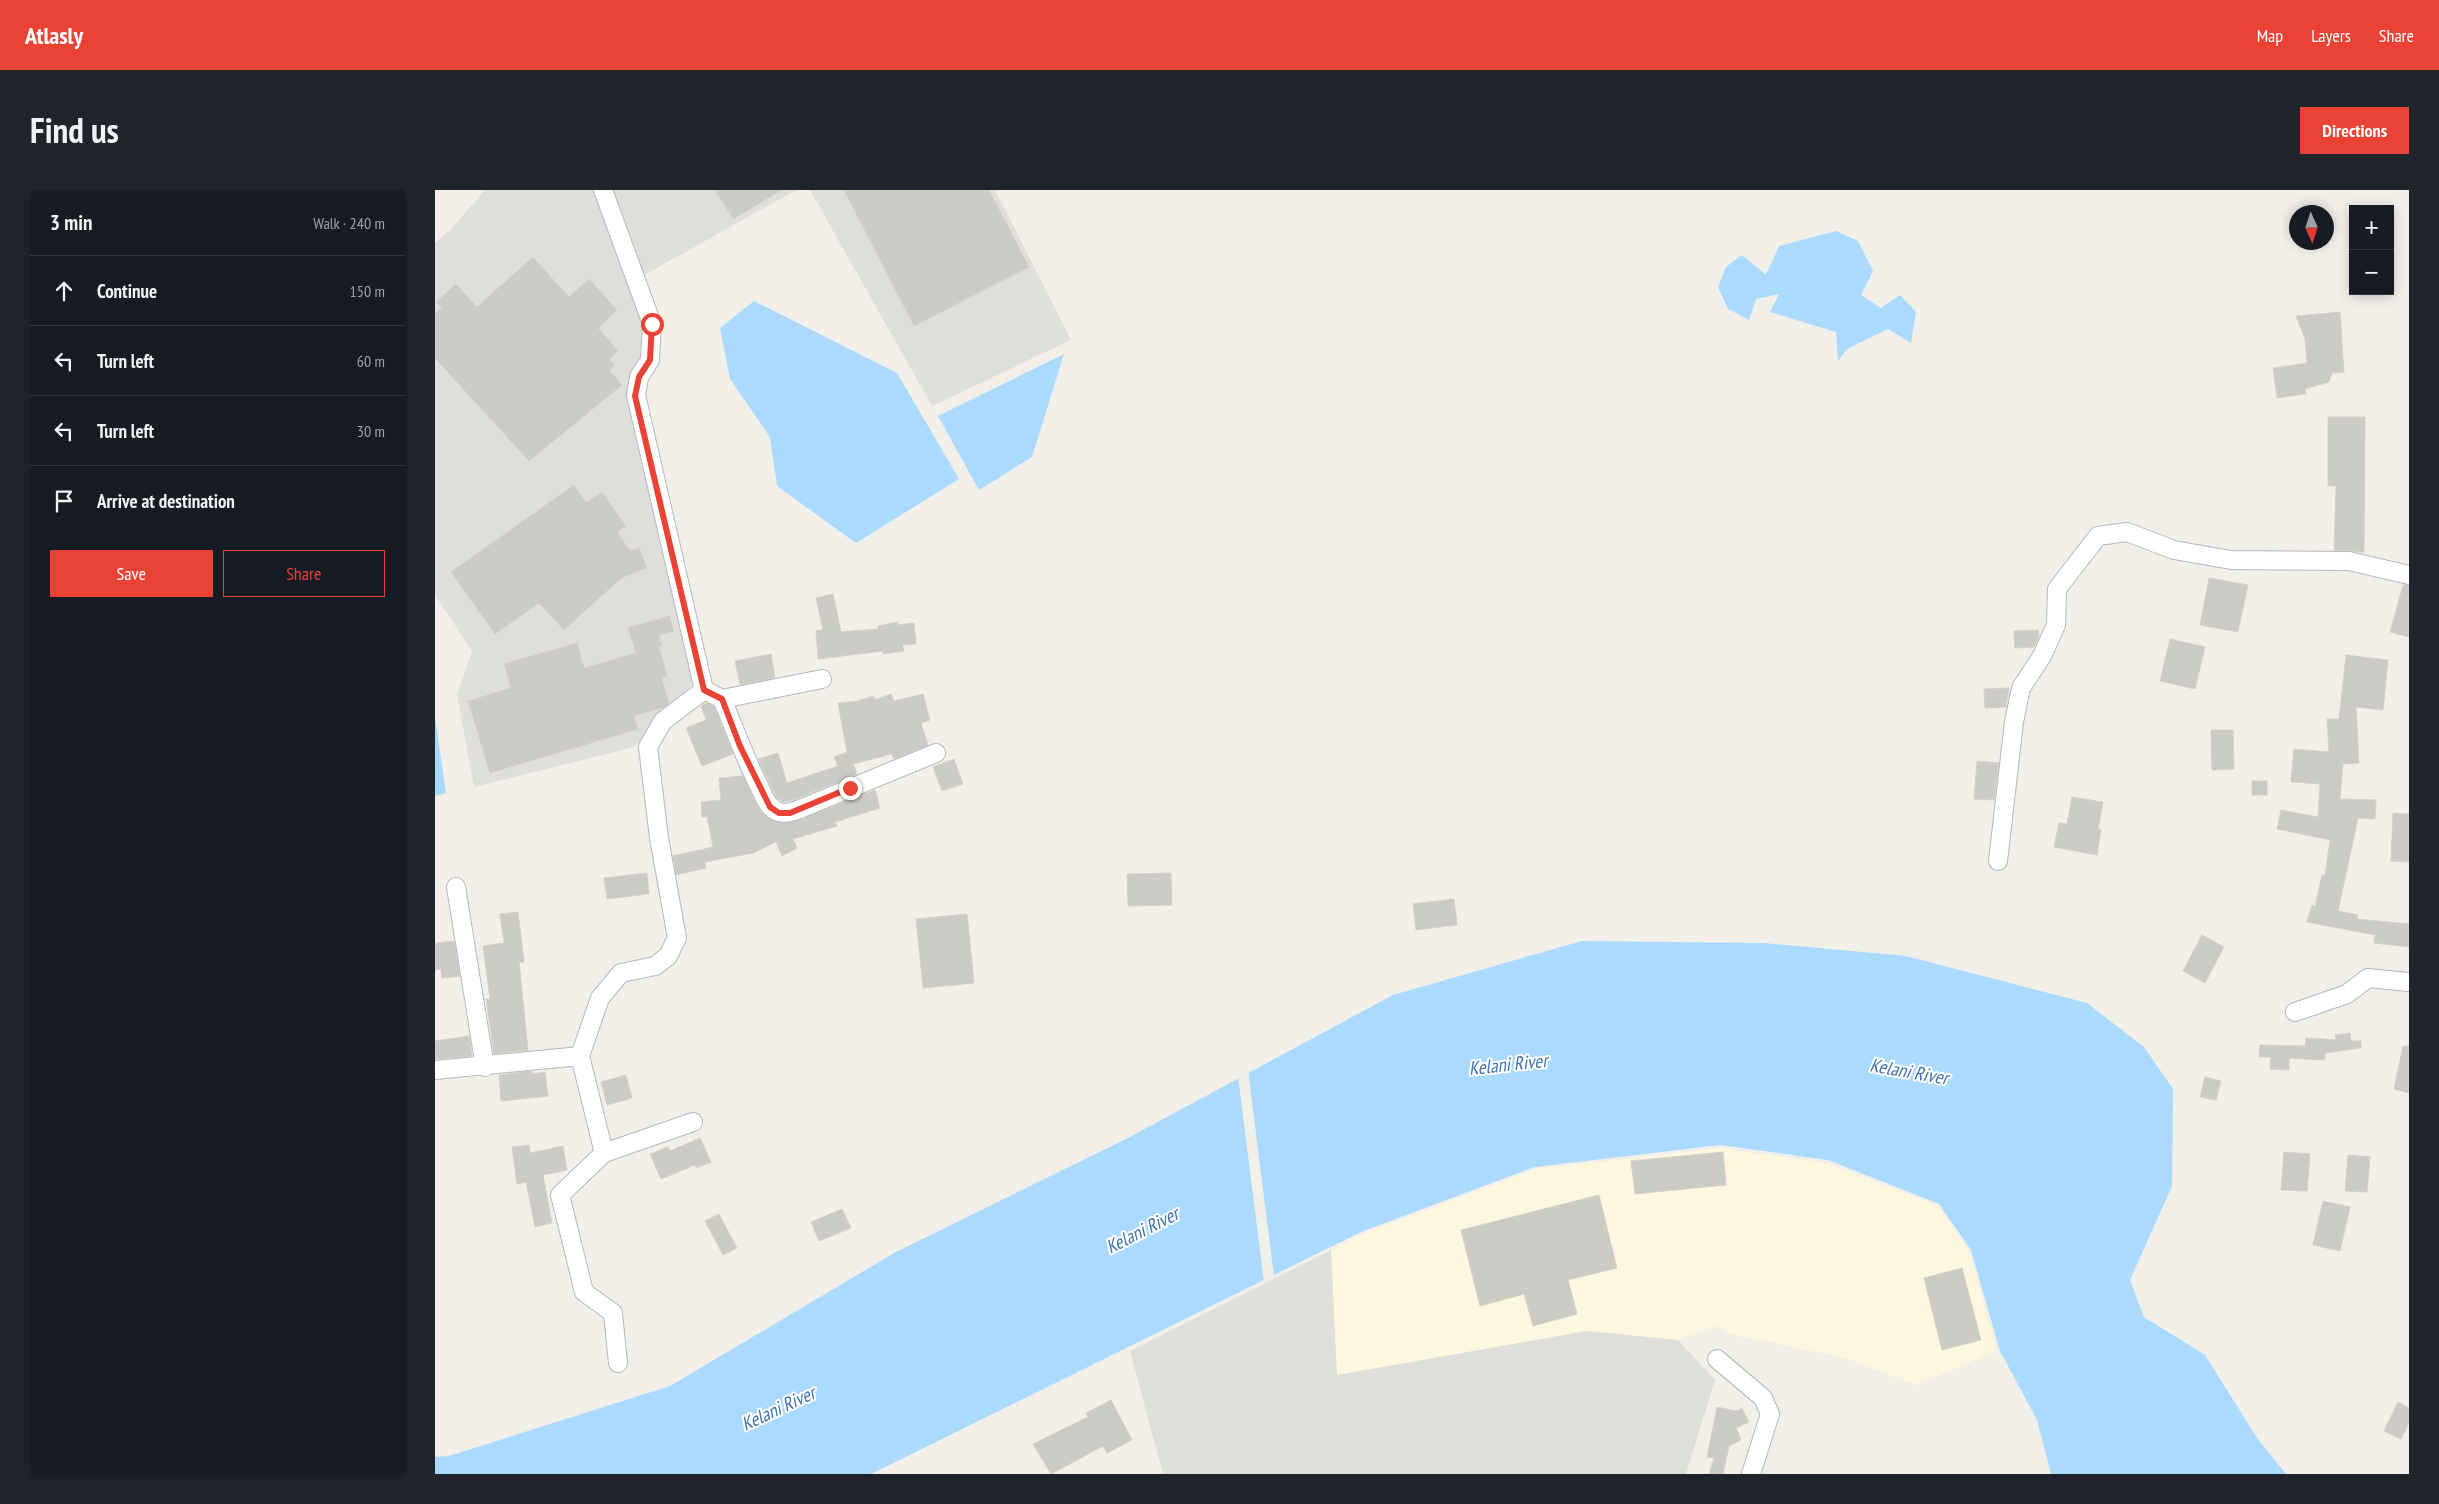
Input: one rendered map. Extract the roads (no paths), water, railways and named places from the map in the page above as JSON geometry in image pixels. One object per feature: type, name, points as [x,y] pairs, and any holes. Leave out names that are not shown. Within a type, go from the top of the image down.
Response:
[{"type":"street","points":[[603,190],[652,324],[650,360],[639,377],[635,396],[704,690]]},
{"type":"street","points":[[1998,861],[2014,722],[2021,688],[2042,656],[2056,625],[2057,589],[2097,536],[2127,532],[2174,550],[2231,560],[2349,560],[2409,575]]},
{"type":"street","points":[[704,690],[722,699],[822,679]]},
{"type":"street","points":[[604,1153],[580,1056],[599,998],[621,972],[655,966],[668,956],[677,938],[659,838],[648,747],[663,721],[704,690]]},
{"type":"street","points":[[722,699],[757,783],[770,807],[779,813],[790,813],[936,752]]},
{"type":"street","points":[[456,887],[485,1067]]},
{"type":"street","points":[[2295,1012],[2347,994],[2368,978],[2409,982]]},
{"type":"street","points":[[435,1070],[485,1067],[580,1056]]},
{"type":"street","points":[[618,1363],[613,1313],[584,1292],[560,1195],[604,1153],[693,1122]]},
{"type":"street","points":[[1717,1359],[1763,1398],[1770,1414],[1751,1474]]},
{"type":"water","points":[[1836,231],[1858,241],[1873,271],[1861,295],[1881,308],[1900,295],[1916,312],[1911,343],[1888,329],[1847,349],[1838,361],[1836,332],[1770,312],[1779,294],[1756,299],[1749,320],[1728,309],[1718,287],[1726,267],[1742,255],[1766,275],[1779,246]]},
{"type":"water","points":[[754,301],[897,373],[959,479],[856,543],[777,486],[770,437],[730,379],[720,328]]},
{"type":"water","points":[[1064,354],[1032,457],[979,490],[938,416]]},
{"type":"water","points":[[435,716],[446,793],[435,796]]},
{"type":"water","name":"Kelani River","points":[[1582,941],[1763,943],[1906,956],[2087,1003],[2144,1047],[2173,1089],[2172,1186],[2130,1280],[2144,1317],[2205,1355],[2257,1438],[2286,1474],[2051,1474],[2037,1420],[2000,1351],[1971,1250],[1939,1204],[1828,1160],[1720,1145],[1535,1167],[1361,1232],[871,1474],[435,1474],[435,1457],[449,1456],[670,1386],[894,1253],[1128,1138],[1393,995]]}]
